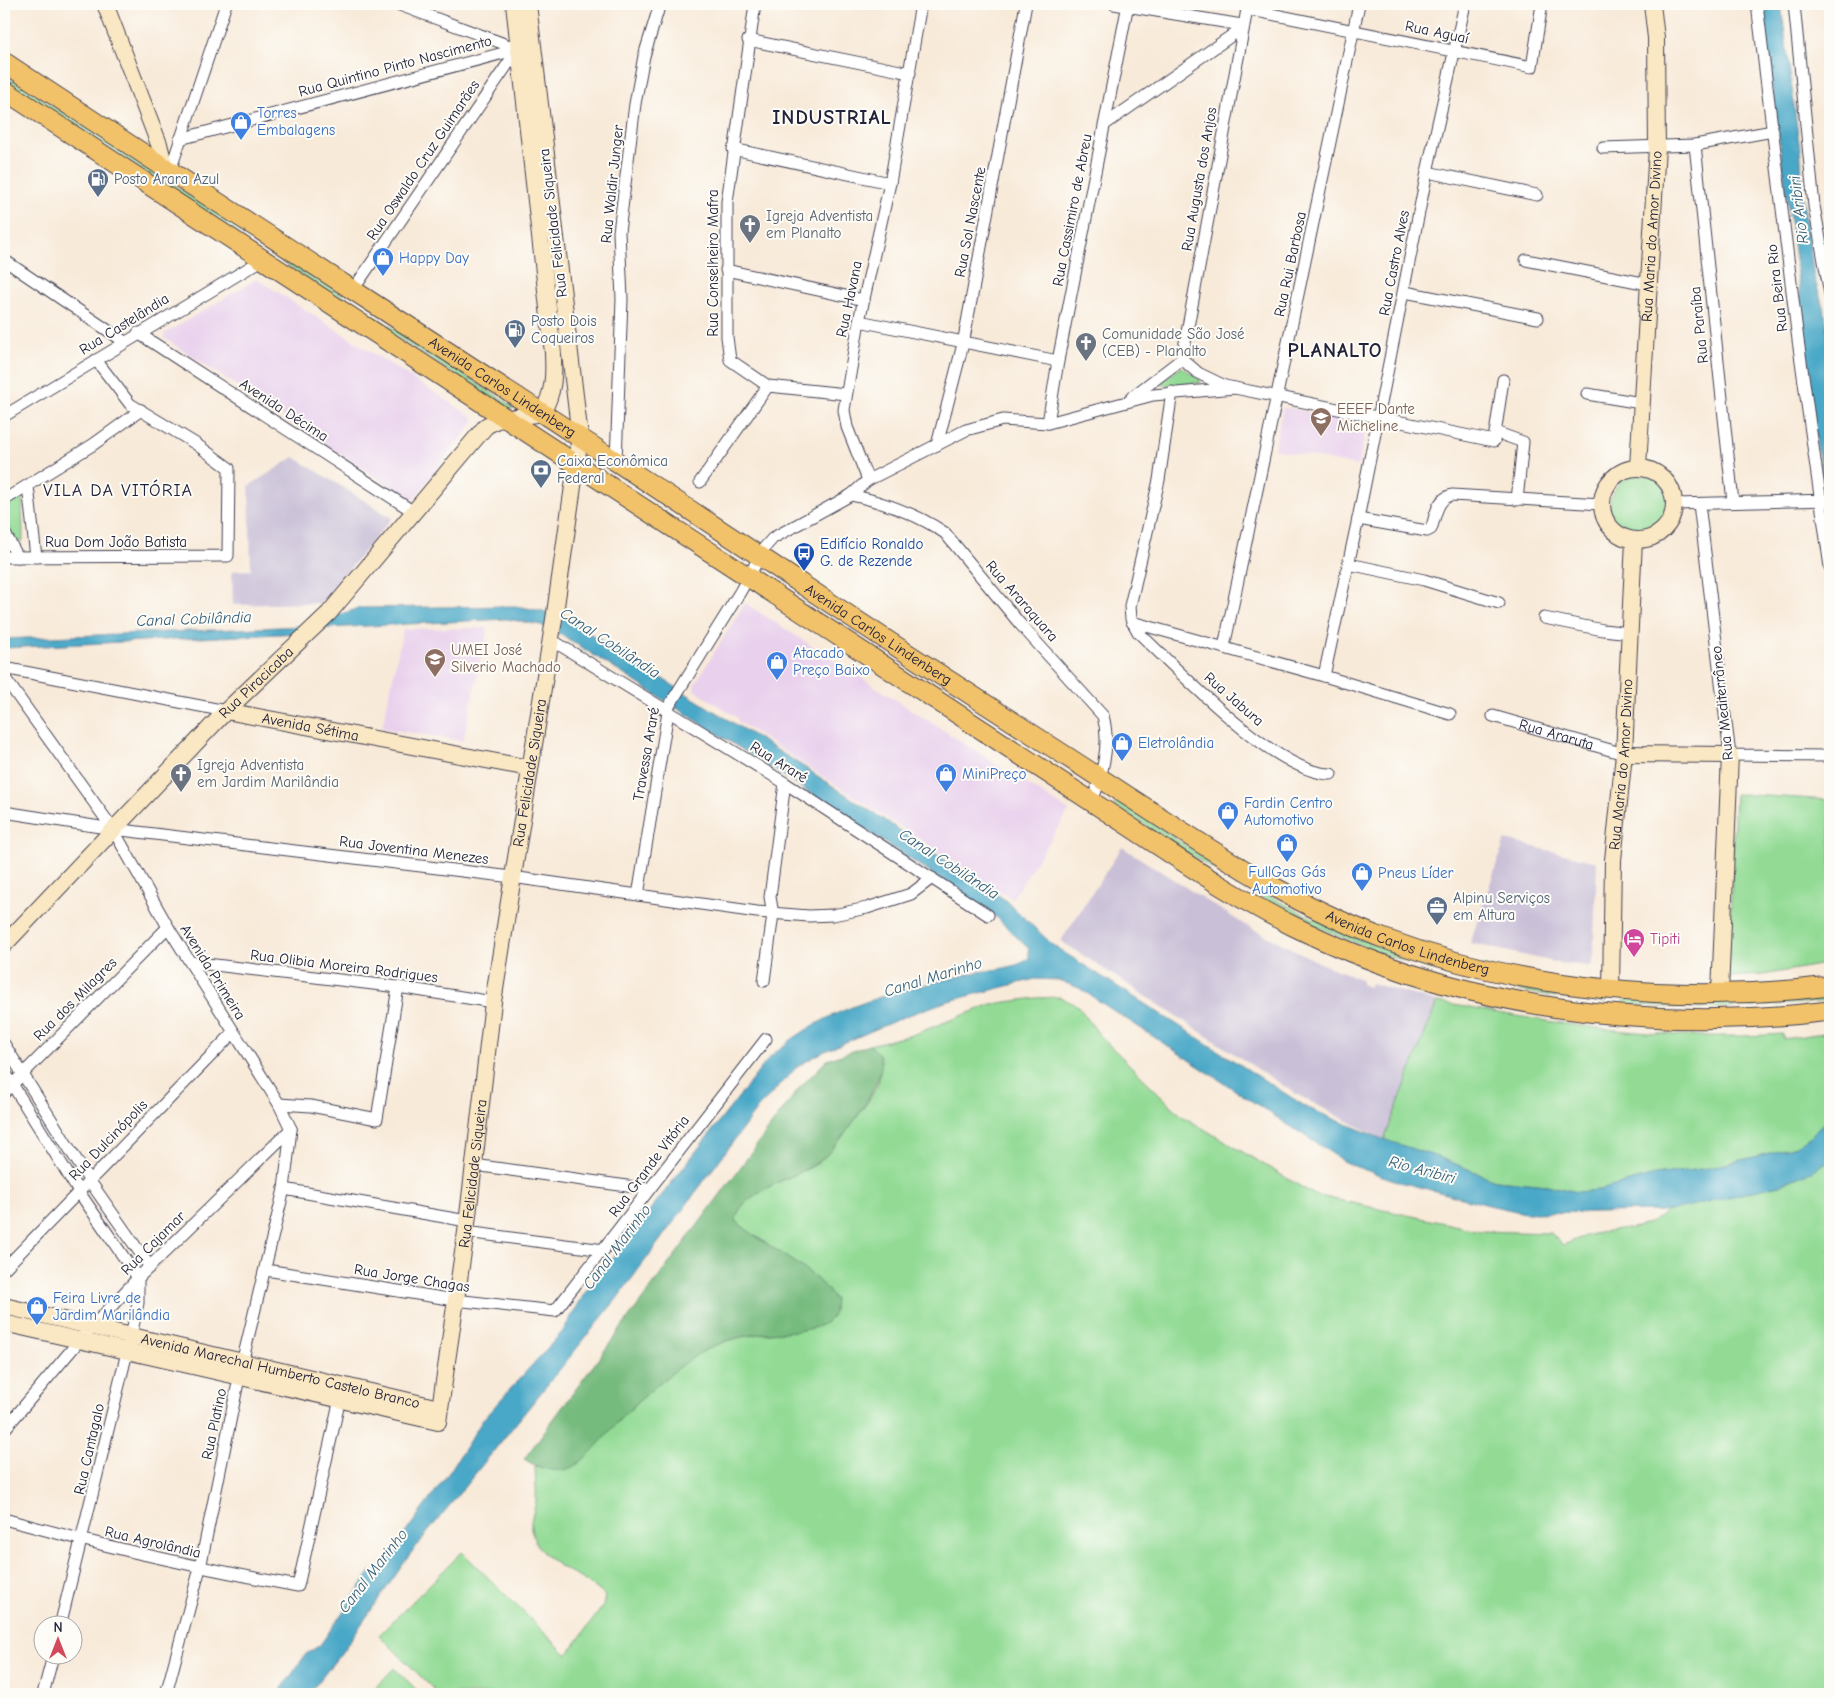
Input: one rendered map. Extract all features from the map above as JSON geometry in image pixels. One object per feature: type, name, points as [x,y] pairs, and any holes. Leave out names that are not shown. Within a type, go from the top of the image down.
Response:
[{"type":"main road","name":"Avenida Carlos Lindenberg","points":[[4,62],[1100,778],[1259,880],[1305,905],[1361,930],[1418,950],[1477,967],[1537,980],[1611,989],[1720,993],[1830,986]]},
{"type":"main road","name":"Avenida Carlos Lindenberg","points":[[4,90],[575,466],[1092,802],[1255,906],[1310,934],[1360,956],[1411,974],[1480,993],[1550,1007],[1610,1013],[1721,1017],[1830,1011]]},
{"type":"main road","points":[[529,434],[542,413]]},
{"type":"main road","points":[[1610,1013],[1611,989]]},
{"type":"street","points":[[105,4],[168,169]]},
{"type":"street","points":[[168,169],[226,4]]},
{"type":"street","points":[[397,4],[525,47]]},
{"type":"street","name":"Rua Felicidade Siqueira","points":[[438,1415],[466,1227],[493,1002],[555,612],[580,437],[525,47],[514,4]]},
{"type":"street","name":"Rua Felicidade Siqueira","points":[[528,4],[525,47],[553,353],[553,391],[542,413]]},
{"type":"street","name":"Rua Waldir Junger","points":[[616,461],[622,298],[619,232],[635,104],[644,56],[660,4]]},
{"type":"street","name":"Rua Conselheiro Mafra","points":[[755,4],[748,40],[726,202],[726,337],[730,360],[768,386]]},
{"type":"street","name":"Rua Havana","points":[[868,480],[847,427],[844,410],[859,321],[890,183],[921,4]]},
{"type":"street","name":"Rua Sol Nascente","points":[[938,444],[963,344],[1026,4]]},
{"type":"street","points":[[1114,4],[1242,27]]},
{"type":"street","name":"Rua Rui Barbosa","points":[[1224,647],[1359,4]]},
{"type":"street","name":"Rua Castro Alves","points":[[1324,676],[1349,564],[1427,172],[1453,50],[1465,4]]},
{"type":"street","name":"Rua Aguaí","points":[[1247,6],[1532,67],[1542,4]]},
{"type":"street","name":"Rua Maria do Amor Divino","points":[[1638,467],[1657,147],[1656,38],[1652,4]]},
{"type":"street","name":"Rua Beira Rio","points":[[1757,4],[1824,500],[1830,567]]},
{"type":"street","points":[[1794,4],[1825,238],[1830,294]]},
{"type":"street","name":"Rua Cassimiro de Abreu","points":[[1048,423],[1058,361],[1128,5]]},
{"type":"street","name":"Rua Augusta dos Anjos","points":[[1182,359],[1247,6]]},
{"type":"street","points":[[1104,125],[1242,27]]},
{"type":"street","points":[[748,40],[910,73]]},
{"type":"street","name":"Rua Quintino Pinto Nascimento","points":[[180,139],[525,47]]},
{"type":"street","name":"Rua Oswaldo Cruz Guimarães","points":[[353,290],[525,47]]},
{"type":"street","points":[[1603,148],[1695,144],[1773,132]]},
{"type":"street","name":"Rua Paraíba","points":[[1695,144],[1733,502]]},
{"type":"street","points":[[733,149],[890,183]]},
{"type":"street","points":[[1427,172],[1537,195]]},
{"type":"street","name":"Rua Castelândia","points":[[4,416],[138,333],[262,260]]},
{"type":"street","points":[[1526,260],[1648,284]]},
{"type":"street","points":[[5,262],[125,342]]},
{"type":"street","points":[[726,270],[864,300]]},
{"type":"street","points":[[1404,292],[1538,318]]},
{"type":"street","points":[[859,321],[963,344],[1058,361]]},
{"type":"street","name":"Avenida Décima","points":[[138,333],[414,512]]},
{"type":"street","points":[[1118,405],[1157,379],[1182,359],[1206,384],[1278,395],[1494,441],[1503,380]]},
{"type":"street","points":[[4,500],[141,410],[123,396],[96,360]]},
{"type":"street","points":[[1157,379],[1154,388],[1159,394]]},
{"type":"street","name":"Travessa Araré","points":[[638,895],[668,708],[748,579],[760,556],[774,538],[851,495],[868,480],[966,430],[1003,420],[1048,423],[1159,394],[1206,384]]},
{"type":"street","points":[[700,482],[768,386],[846,394]]},
{"type":"street","points":[[1172,392],[1159,480],[1130,606],[1132,622],[1224,647],[1450,714]]},
{"type":"street","points":[[1586,394],[1641,403]]},
{"type":"street","name":"Rua Dom João Batista","points":[[4,557],[228,556],[229,468],[196,444],[141,410]]},
{"type":"street","points":[[504,418],[542,413]]},
{"type":"street","name":"Rua Piracicaba","points":[[4,945],[226,711],[326,616],[486,426],[504,418]]},
{"type":"street","points":[[1495,432],[1523,442],[1517,500]]},
{"type":"street","points":[[1638,467],[1652,470],[1664,478],[1672,490],[1675,504],[1672,518],[1660,533],[1648,539],[1634,540],[1621,536],[1611,528],[1604,517],[1601,504],[1604,490],[1612,478],[1624,470],[1638,467]]},
{"type":"street","points":[[28,486],[36,557]]},
{"type":"street","points":[[1358,519],[1427,531],[1431,529],[1439,503],[1444,497],[1456,494],[1517,500],[1601,504]]},
{"type":"street","name":"Rua Araraquara","points":[[851,495],[884,503],[934,525],[945,533],[1020,624],[1103,716],[1108,732],[1100,778],[1092,802]]},
{"type":"street","points":[[1675,504],[1824,500]]},
{"type":"street","name":"Rua Mediterrâneo","points":[[1699,504],[1730,755],[1720,993]]},
{"type":"street","points":[[4,532],[18,557]]},
{"type":"street","name":"Rua Maria do Amor Divino","points":[[1611,989],[1613,860],[1624,754],[1634,540]]},
{"type":"street","points":[[1349,564],[1424,580],[1499,603]]},
{"type":"street","points":[[1544,618],[1603,630],[1630,633]]},
{"type":"street","name":"Rua Jabura","points":[[1132,622],[1138,632],[1237,724],[1306,769],[1331,774]]},
{"type":"street","name":"Rua Araré","points":[[550,637],[668,708],[988,915]]},
{"type":"street","name":"Avenida Sétima","points":[[4,668],[530,768]]},
{"type":"street","name":"Avenida Primeira","points":[[4,677],[114,829],[168,927],[279,1104],[291,1129]]},
{"type":"street","name":"Rua Araruta","points":[[1494,716],[1624,754],[1830,756]]},
{"type":"street","points":[[764,981],[773,914],[770,897],[785,783]]},
{"type":"street","name":"Rua Joventina Menezes","points":[[4,812],[114,829],[512,877],[773,914],[834,915],[867,908],[911,894],[932,878]]},
{"type":"street","name":"Rua dos Milagres","points":[[8,1089],[168,927]]},
{"type":"street","name":"Rua Olibia Moreira Rodrigues","points":[[190,962],[398,987],[493,1002]]},
{"type":"street","points":[[279,1104],[311,1106],[377,1119],[398,987]]},
{"type":"street","name":"Rua Dulcinópolis","points":[[4,1270],[233,1033]]},
{"type":"street","name":"Rua Grande Vitória","points":[[555,1311],[766,1039]]},
{"type":"street","points":[[4,1044],[89,1180],[150,1267]]},
{"type":"street","points":[[4,1071],[8,1089],[138,1278]]},
{"type":"street","name":"Rua Platino","points":[[166,1694],[200,1568],[241,1370],[284,1189],[291,1129]]},
{"type":"street","name":"Rua Cajamar","points":[[4,1430],[79,1341],[138,1278],[291,1129]]},
{"type":"street","points":[[474,1165],[649,1189]]},
{"type":"street","points":[[284,1189],[466,1227],[604,1250]]},
{"type":"street","name":"Rua Jorge Chagas","points":[[266,1270],[455,1300],[555,1311]]},
{"type":"street","name":"Rua Cantagalo","points":[[63,1616],[131,1336],[138,1303],[138,1278]]},
{"type":"street","name":"Avenida Marechal Humberto Castelo Branco","points":[[4,1306],[131,1336],[241,1370]]},
{"type":"street","name":"Avenida Marechal Humberto Castelo Branco","points":[[4,1323],[127,1352],[241,1370],[438,1415]]},
{"type":"street","name":"Rua Agrolândia","points":[[4,1519],[82,1541],[200,1568],[298,1586],[341,1393]]},
{"type":"street","points":[[43,1694],[50,1666]]},
{"type":"shaded area","points":[[257,279],[474,418],[474,422],[412,501],[164,338],[164,334]]},
{"type":"shaded area","name":"EEEF Dante Micheline","points":[[1283,407],[1367,424],[1358,466],[1274,449]]},
{"type":"shaded area","points":[[294,457],[392,518],[321,603],[233,605],[232,571],[251,570],[249,486]]},
{"type":"shaded area","name":"MiniPreço","points":[[745,603],[1069,811],[1012,899],[737,721],[738,718],[694,690],[694,685]]},
{"type":"shaded area","name":"UMEI José Silverio Machado","points":[[488,628],[463,741],[382,728],[403,629]]},
{"type":"shaded area","points":[[1505,840],[1597,862],[1593,963],[1589,966],[1558,963],[1470,943]]},
{"type":"shaded area","points":[[1122,847],[1245,925],[1322,964],[1361,979],[1361,984],[1368,987],[1371,983],[1437,1002],[1384,1140],[1296,1094],[1061,941]]},
{"type":"green space","points":[[4,74],[515,408],[507,409],[4,80]]},
{"type":"green space","points":[[1181,367],[1200,379],[1200,383],[1162,385],[1162,382]]},
{"type":"green space","points":[[1640,475],[1657,480],[1665,488],[1670,505],[1665,522],[1657,530],[1640,535],[1623,530],[1615,522],[1610,505],[1615,488],[1623,480]]},
{"type":"green space","points":[[22,496],[23,541],[14,543],[4,522],[4,503]]},
{"type":"green space","points":[[1735,794],[1830,800],[1830,963],[1763,975],[1728,977]]},
{"type":"green space","points":[[1117,800],[1212,863],[1251,886],[1310,917],[1350,935],[1431,964],[1515,984],[1558,992],[1602,997],[1605,1003],[1521,991],[1480,982],[1399,959],[1320,928],[1239,885],[1197,859],[1114,805]]},
{"type":"green space","points":[[1830,996],[1830,1001],[1766,1006],[1766,1001]]},
{"type":"green space","points":[[1060,997],[1078,1006],[1101,1037],[1182,1116],[1315,1195],[1481,1231],[1550,1233],[1563,1245],[1589,1235],[1650,1223],[1667,1211],[1779,1185],[1812,1171],[1830,1160],[1830,1694],[438,1694],[379,1635],[462,1552],[567,1655],[603,1606],[605,1596],[596,1588],[551,1560],[535,1541],[531,1525],[536,1501],[535,1466],[559,1466],[583,1459],[606,1433],[640,1400],[694,1356],[717,1344],[741,1337],[803,1330],[831,1294],[810,1273],[736,1221],[739,1211],[746,1202],[757,1194],[818,1163],[833,1148],[852,1123],[870,1098],[879,1080],[878,1053],[869,1045],[912,1035],[992,1004]]},
{"type":"green space","points":[[1623,999],[1689,1002],[1756,1002],[1756,1007],[1689,1008],[1623,1004]]},
{"type":"green space","points":[[1437,1002],[1566,1024],[1653,1033],[1696,1036],[1783,1034],[1783,1039],[1830,1032],[1830,1116],[1811,1136],[1796,1146],[1709,1168],[1655,1175],[1600,1190],[1577,1192],[1547,1185],[1495,1180],[1443,1159],[1384,1140]]},
{"type":"green space","points":[[869,1045],[880,1055],[881,1070],[868,1099],[848,1130],[837,1144],[818,1162],[770,1186],[746,1202],[739,1211],[736,1221],[802,1267],[826,1288],[835,1300],[834,1312],[831,1318],[817,1327],[741,1337],[714,1346],[698,1354],[640,1400],[624,1415],[590,1454],[574,1466],[562,1470],[550,1470],[539,1467],[524,1459],[800,1087],[827,1060]]},
{"type":"green space","points":[[394,1668],[421,1694],[369,1694]]},
{"type":"water","name":"Rio Aribiri","points":[[1761,4],[1781,4],[1801,158],[1803,202],[1814,277],[1825,313],[1830,352],[1830,532],[1806,373],[1805,334]]},
{"type":"water","name":"Canal Cobilândia","points":[[515,606],[543,611],[568,620],[804,767],[1004,899],[1054,946],[1308,1108],[1380,1138],[1443,1159],[1495,1180],[1547,1185],[1577,1192],[1600,1190],[1655,1175],[1709,1168],[1796,1146],[1811,1136],[1830,1116],[1830,1160],[1812,1171],[1779,1185],[1669,1211],[1525,1213],[1400,1182],[1348,1164],[1079,988],[1058,980],[1035,979],[945,1002],[906,1016],[823,1052],[798,1066],[758,1108],[616,1300],[411,1553],[342,1652],[309,1694],[278,1694],[306,1654],[320,1645],[371,1571],[377,1572],[450,1471],[484,1418],[563,1331],[584,1294],[770,1057],[792,1039],[815,1024],[839,1012],[914,988],[968,974],[1010,967],[1025,961],[1029,957],[1029,949],[993,914],[790,780],[565,637],[541,625],[507,619],[328,628],[299,633],[4,648],[4,639],[304,626],[360,608]]},
{"type":"place","name":"Torres Embalagens","points":[[241,141]]},
{"type":"place","name":"Posto Arara Azul","points":[[98,198]]},
{"type":"place","name":"Igreja Adventista em Planalto","points":[[750,244]]},
{"type":"place","name":"Happy Day","points":[[383,277]]},
{"type":"place","name":"Posto Dois Coqueiros","points":[[515,349]]},
{"type":"place","name":"Comunidade São José (CEB) - Planalto","points":[[1086,362]]},
{"type":"place","name":"EEEF Dante Micheline","points":[[1321,437]]},
{"type":"place","name":"Caixa Econômica Federal","points":[[541,489]]},
{"type":"place","name":"Edifício Ronaldo G. de Rezende","points":[[804,572]]},
{"type":"place","name":"UMEI José Silverio Machado","points":[[435,678]]},
{"type":"place","name":"Atacado Preço Baixo","points":[[777,681]]},
{"type":"place","name":"Eletrolândia","points":[[1122,762]]},
{"type":"place","name":"Igreja Adventista em Jardim Marilândia","points":[[181,793]]},
{"type":"place","name":"MiniPreço","points":[[946,793]]},
{"type":"place","name":"Fardin Centro Automotivo","points":[[1228,831]]},
{"type":"place","name":"FullGas Gás Automotivo","points":[[1287,863]]},
{"type":"place","name":"Pneus Líder","points":[[1362,892]]},
{"type":"place","name":"Alpinu Serviços em Altura","points":[[1437,926]]},
{"type":"place","name":"Tipiti","points":[[1634,958]]},
{"type":"place","name":"Feira Livre de Jardim Marilândia","points":[[37,1326]]},
{"type":"district","name":"INDUSTRIAL","points":[[832,117]]},
{"type":"district","name":"PLANALTO","points":[[1335,350]]},
{"type":"district","name":"VILA DA VITÓRIA","points":[[118,490]]},
{"type":"water label","name":"Canal Marinho","points":[[933,977]]},
{"type":"water label","name":"Canal Marinho","points":[[617,1247]]},
{"type":"water label","name":"Canal Marinho","points":[[373,1571]]}]
